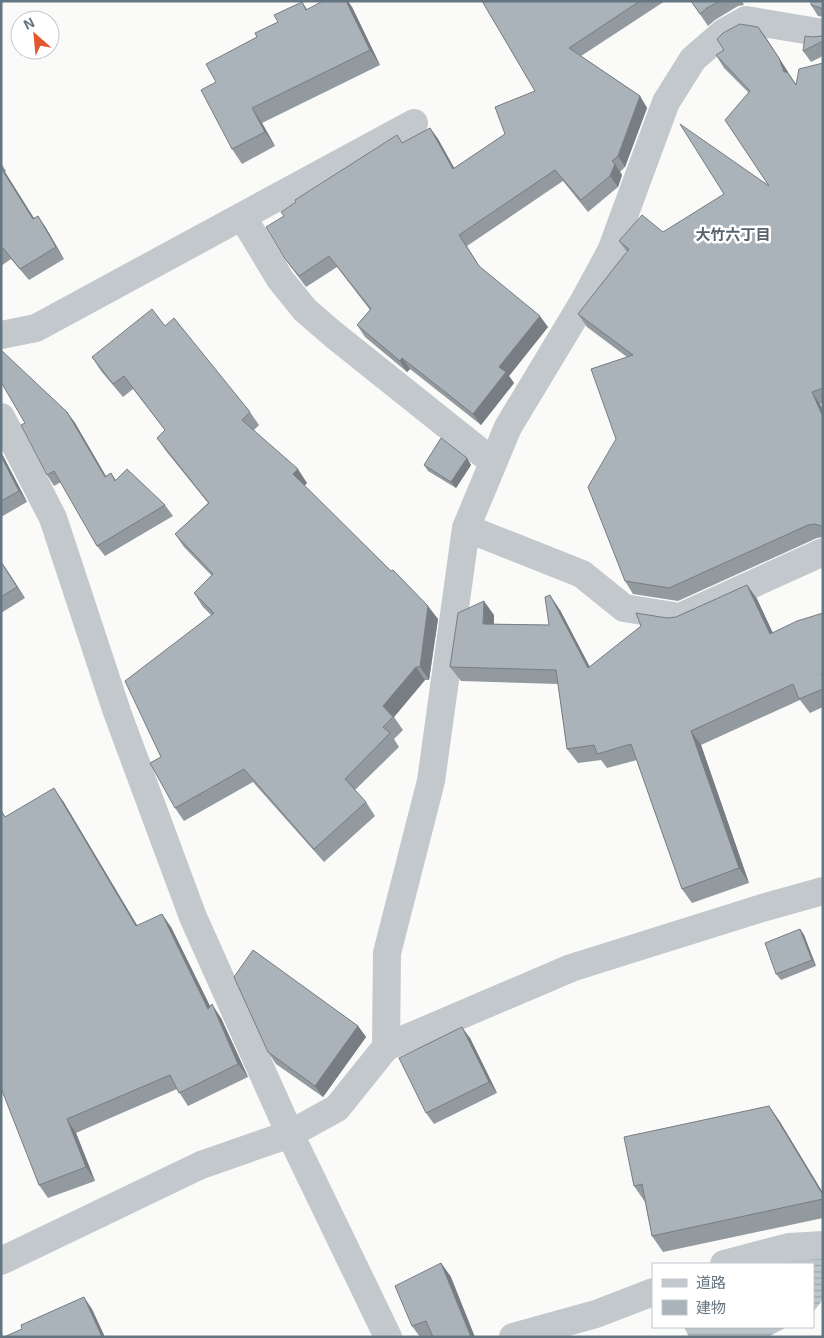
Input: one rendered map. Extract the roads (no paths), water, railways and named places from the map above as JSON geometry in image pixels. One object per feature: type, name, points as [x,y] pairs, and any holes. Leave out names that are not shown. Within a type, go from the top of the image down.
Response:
[{"type":"street","points":[[386,1047],[387,953],[431,781],[466,528],[508,426],[584,301],[611,251],[666,102],[693,59],[723,33],[740,11],[823,33]]},
{"type":"street","points":[[1,335],[36,328],[414,123]]},
{"type":"street","points":[[242,216],[280,278],[305,310],[493,462]]},
{"type":"street","points":[[1,417],[53,518],[117,712],[193,916],[290,1134],[388,1337]]},
{"type":"street","points":[[466,528],[582,574],[624,608],[680,617],[823,552]]},
{"type":"street","points":[[1,1261],[201,1165],[290,1134],[338,1108],[386,1047],[571,968],[762,908],[823,891]]},
{"type":"street","points":[[728,1263],[789,1246],[823,1245]]},
{"type":"street","points":[[513,1337],[596,1314],[652,1292]]},
{"type":"district","name":"大竹六丁目","points":[[733,234]]}]
